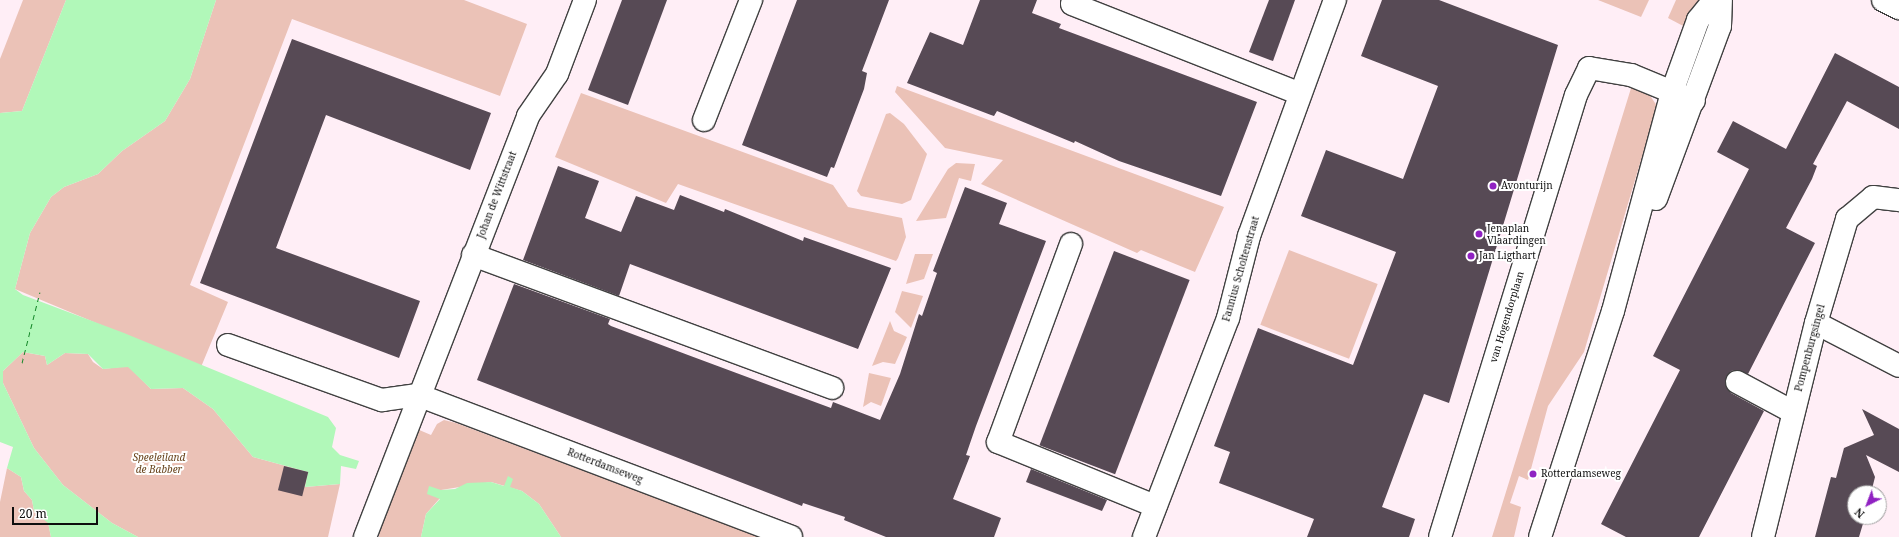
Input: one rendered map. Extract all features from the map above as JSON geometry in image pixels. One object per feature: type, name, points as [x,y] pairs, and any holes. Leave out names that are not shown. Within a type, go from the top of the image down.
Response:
[{"type":"street","name":"Johan de Wittstraat","points":[[365,537],[418,395],[528,116],[557,74],[585,0]]},
{"type":"street","points":[[704,120],[751,0]]},
{"type":"street","points":[[1074,0],[1072,4],[1300,94]]},
{"type":"street","name":"Fannius Scholtenstraat","points":[[1144,537],[1228,318],[1249,236],[1335,0]]},
{"type":"street","points":[[1540,537],[1613,311],[1672,92],[1698,20],[1714,0]]},
{"type":"street","points":[[1613,311],[1694,101],[1720,26],[1720,0]]},
{"type":"street","points":[[1883,0],[1899,8]]},
{"type":"street","name":"van Hogendorplaan","points":[[1440,537],[1576,96],[1588,68],[1631,75],[1694,101]]},
{"type":"street","name":"Pompenburgsingel","points":[[1763,537],[1816,323],[1847,219],[1873,197],[1899,200]]},
{"type":"street","points":[[1070,244],[998,442],[1155,506]]},
{"type":"street","points":[[473,255],[832,388]]},
{"type":"street","points":[[1816,323],[1899,366]]},
{"type":"street","points":[[228,345],[382,400],[418,395]]},
{"type":"street","points":[[1737,382],[1793,412]]},
{"type":"street","name":"Rotterdamseweg","points":[[418,395],[791,537]]},
{"type":"green space","points":[[23,0],[66,0],[22,111],[0,113],[0,59]]},
{"type":"green space","points":[[216,0],[464,0],[527,24],[500,96],[292,19],[190,285],[228,302],[201,367],[15,289],[30,233],[51,197],[64,187],[98,174],[122,151],[165,121],[190,79]]},
{"type":"green space","points":[[1598,0],[1649,0],[1641,17]]},
{"type":"green space","points":[[1676,0],[1700,0],[1687,28],[1668,18]]},
{"type":"green space","points":[[1632,85],[1649,94],[1657,106],[1584,352],[1548,406],[1528,480],[1519,476],[1510,503],[1521,507],[1514,537],[1492,537]]},
{"type":"green space","points":[[897,86],[1224,207],[1195,272],[1141,250],[1137,253],[981,184],[1003,160],[945,148],[895,92]]},
{"type":"green space","points":[[581,93],[833,185],[848,207],[902,218],[906,237],[898,258],[896,261],[678,184],[666,203],[555,157]]},
{"type":"green space","points":[[890,113],[904,124],[927,154],[911,200],[902,204],[861,196],[857,191],[886,114]]},
{"type":"green space","points":[[956,163],[975,164],[971,181],[959,178],[946,218],[916,221],[948,169]]},
{"type":"green space","points":[[1289,250],[1378,284],[1349,359],[1260,325]]},
{"type":"green space","points":[[915,254],[933,254],[924,279],[906,284]]},
{"type":"green space","points":[[902,291],[923,296],[911,328],[895,312]]},
{"type":"green space","points":[[890,321],[894,331],[907,337],[895,364],[883,362],[872,366]]},
{"type":"green space","name":"Speeleiland de Babber","points":[[23,352],[45,356],[47,365],[65,353],[88,354],[93,362],[103,369],[128,366],[151,389],[183,388],[213,409],[253,457],[308,472],[305,487],[340,484],[328,537],[138,537],[112,523],[63,485],[34,448],[3,383],[3,371]]},
{"type":"green space","points":[[869,373],[891,378],[881,406],[871,402],[863,407]]},
{"type":"green space","points":[[444,420],[456,423],[760,537],[561,537],[539,504],[522,491],[491,482],[441,490],[440,498],[426,514],[421,537],[379,537],[380,521],[417,429],[431,435],[437,424]]},
{"type":"green space","points":[[7,468],[21,477],[24,491],[32,500],[34,511],[48,522],[51,537],[0,537],[0,502]]},
{"type":"shaded area","points":[[66,0],[216,0],[190,79],[165,121],[122,151],[98,174],[64,187],[51,197],[30,233],[15,289],[23,295],[124,333],[328,417],[336,428],[332,447],[340,455],[359,461],[356,469],[341,466],[340,484],[305,487],[308,472],[253,457],[213,409],[183,388],[151,389],[128,367],[103,369],[88,354],[65,353],[47,365],[45,356],[23,352],[3,371],[3,383],[34,448],[63,485],[112,523],[138,537],[51,537],[48,523],[34,511],[32,500],[24,491],[21,477],[7,468],[13,447],[0,442],[0,113],[22,111]]},
{"type":"shaded area","points":[[508,476],[513,479],[510,487],[522,491],[539,504],[561,537],[421,537],[426,514],[440,499],[427,494],[429,486],[441,490],[455,489],[467,483],[491,482],[504,486]]},
{"type":"building","points":[[622,0],[667,0],[628,105],[588,90]]},
{"type":"building","points":[[797,0],[889,0],[862,71],[867,73],[864,89],[834,168],[831,167],[827,177],[742,145]]},
{"type":"building","points":[[980,0],[1037,0],[1032,13],[1061,24],[1059,28],[1257,102],[1221,196],[1119,161],[1075,141],[1074,143],[997,111],[994,116],[907,83],[930,32],[963,45]]},
{"type":"building","points":[[1269,0],[1295,0],[1273,61],[1249,52]]},
{"type":"building","points":[[1382,0],[1439,0],[1558,45],[1449,403],[1424,394],[1382,507],[1415,519],[1409,537],[1307,537],[1314,519],[1219,483],[1230,452],[1214,446],[1258,328],[1353,365],[1396,252],[1301,216],[1326,150],[1403,179],[1438,86],[1361,56]]},
{"type":"building","points":[[292,39],[491,113],[470,170],[326,115],[276,248],[420,301],[399,358],[200,283]]},
{"type":"building","points":[[1835,53],[1899,87],[1899,129],[1847,101],[1813,164],[1817,166],[1812,179],[1786,228],[1815,243],[1748,374],[1737,370],[1731,371],[1725,382],[1731,393],[1764,411],[1699,537],[1626,537],[1601,524],[1680,370],[1653,356],[1749,169],[1717,152],[1733,121],[1786,149]]},
{"type":"building","points":[[558,166],[599,181],[585,218],[621,232],[636,196],[674,210],[680,195],[724,212],[725,209],[803,241],[804,237],[891,268],[858,349],[630,264],[619,296],[523,260]]},
{"type":"building","points":[[965,187],[1007,203],[999,224],[1046,241],[976,426],[966,455],[970,456],[953,499],[1001,518],[994,537],[886,537],[844,520],[845,517],[803,503],[802,506],[477,380],[514,284],[610,319],[608,324],[611,326],[688,355],[831,408],[833,402],[880,420],[900,374],[919,314],[922,316],[937,273],[933,271]]},
{"type":"building","points":[[1114,251],[1190,280],[1115,474],[1039,445]]},
{"type":"building","points":[[1862,409],[1899,429],[1899,472],[1866,455],[1875,477],[1873,485],[1847,485],[1847,525],[1863,525],[1859,537],[1815,537],[1831,477],[1836,478],[1844,448],[1874,435]]},
{"type":"building","points":[[284,466],[308,472],[302,496],[278,490]]},
{"type":"building","points":[[1031,469],[1107,500],[1102,511],[1026,482]]},
{"type":"ferry route","points":[[22,363],[40,292]]},
{"type":"place","name":"Avonturijn","points":[[1493,186]]},
{"type":"place","name":"Jenaplan Vlaardingen","points":[[1479,234]]},
{"type":"place","name":"Jan Ligthart","points":[[1471,256]]},
{"type":"place","name":"Rotterdamseweg","points":[[1533,474]]}]
